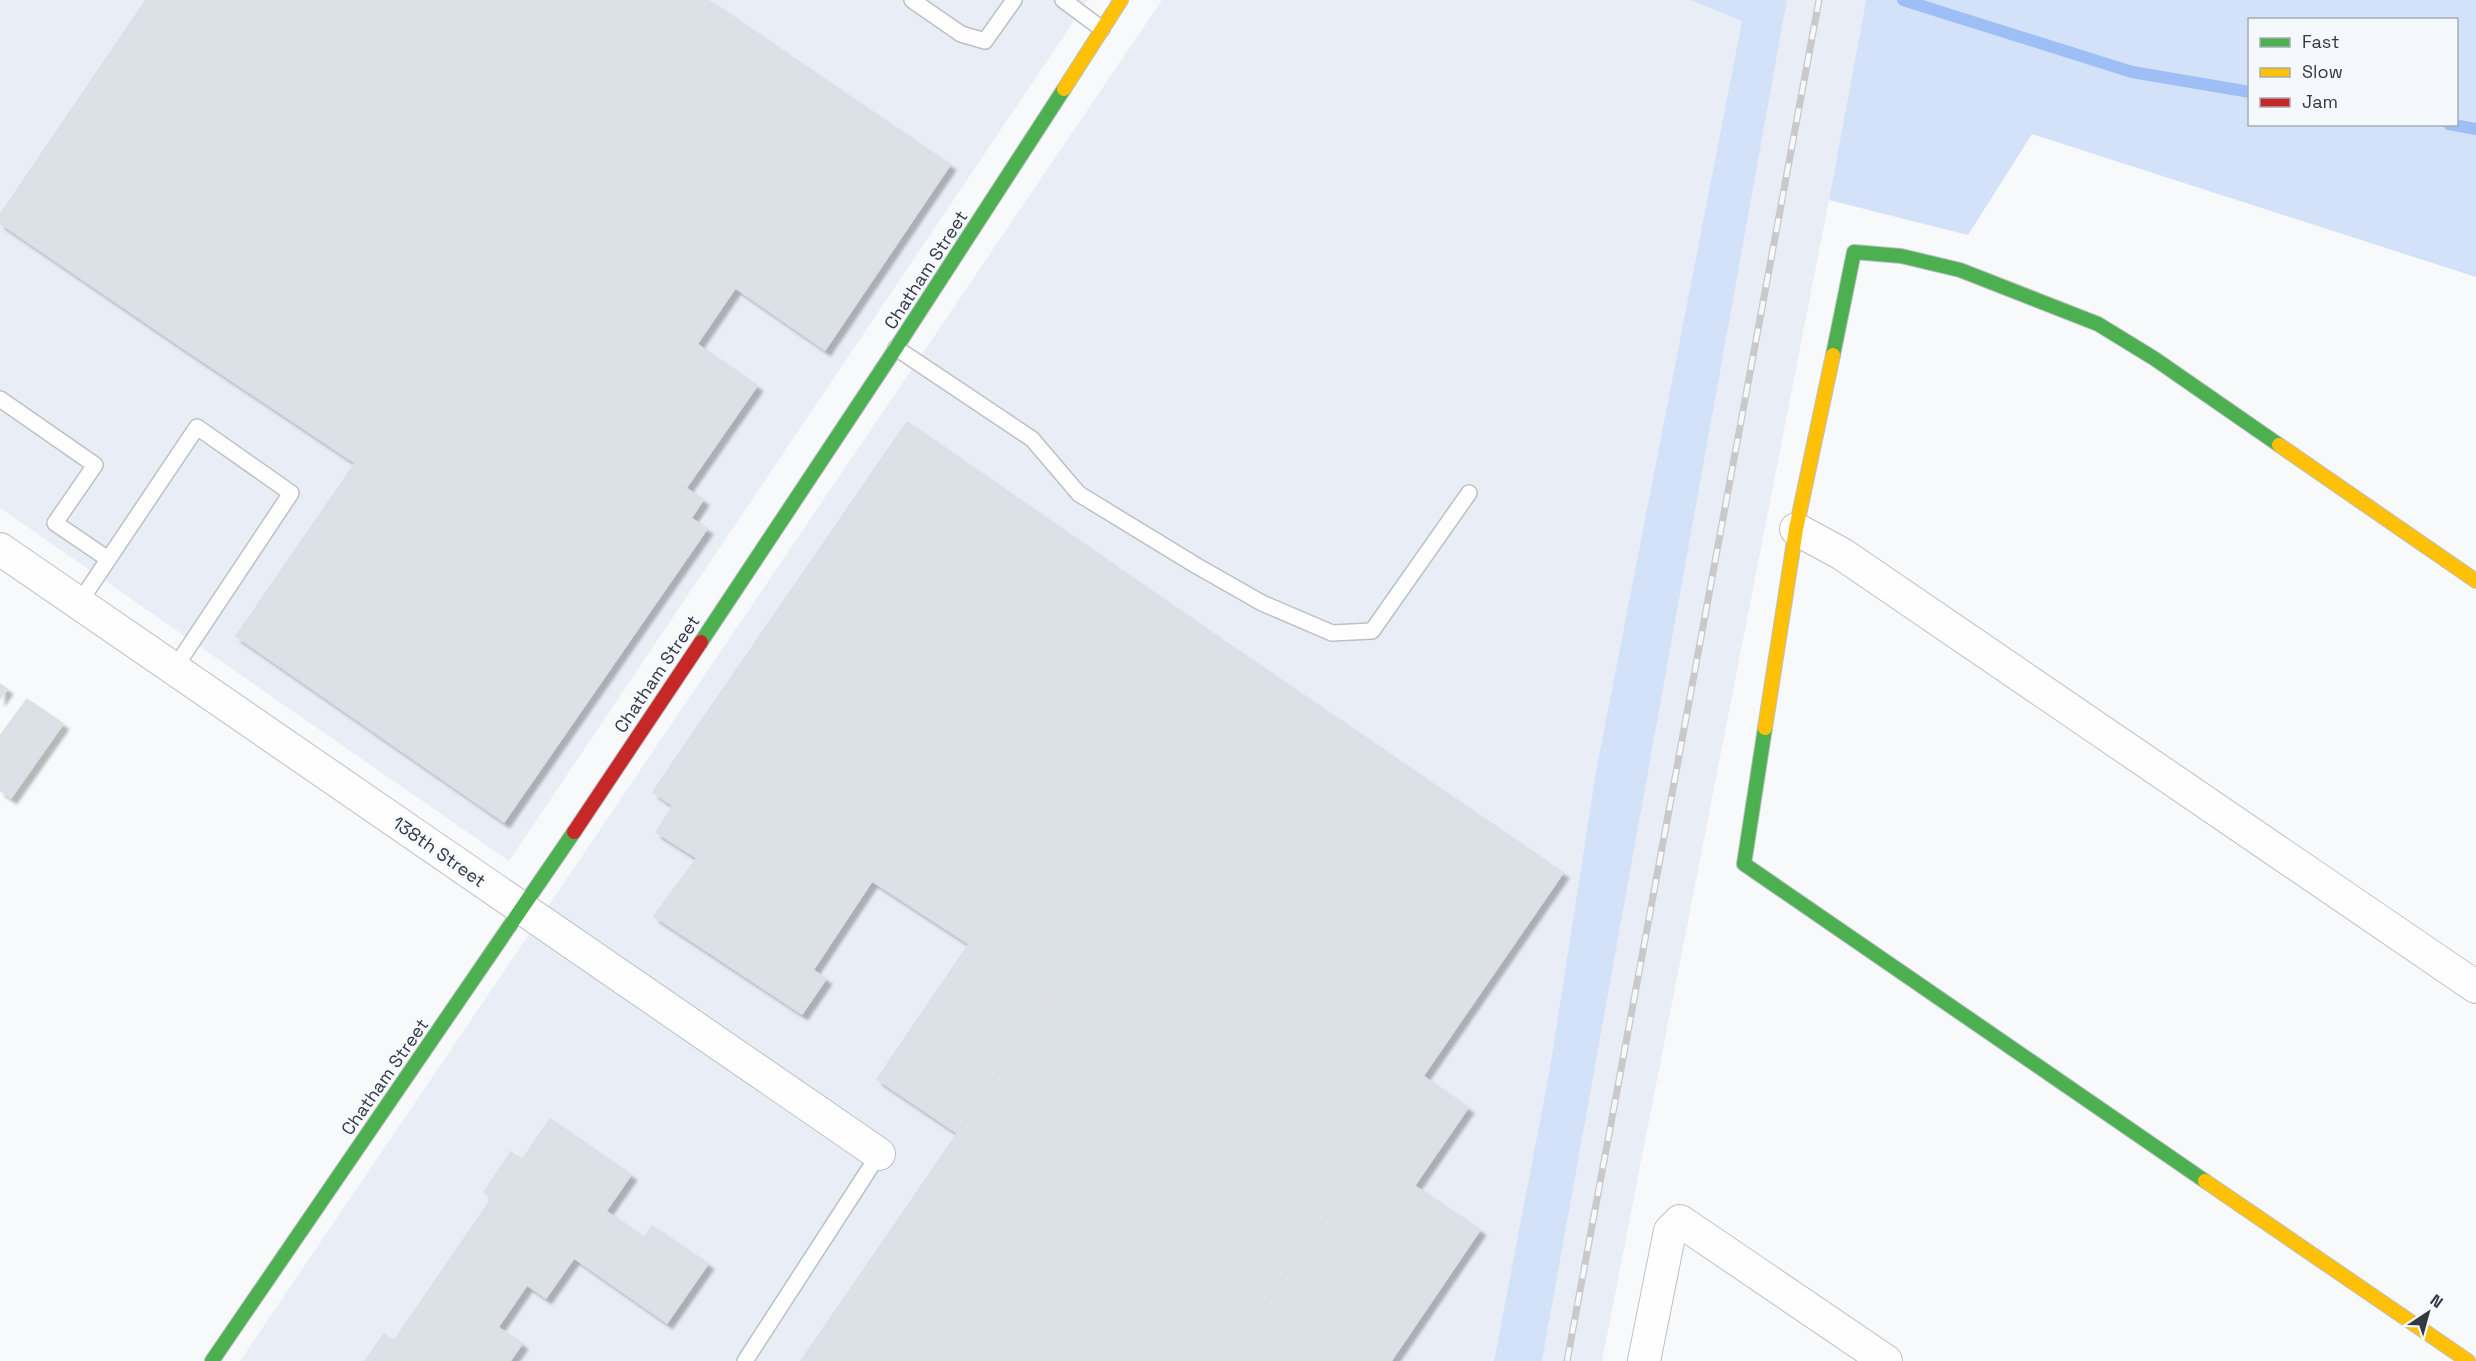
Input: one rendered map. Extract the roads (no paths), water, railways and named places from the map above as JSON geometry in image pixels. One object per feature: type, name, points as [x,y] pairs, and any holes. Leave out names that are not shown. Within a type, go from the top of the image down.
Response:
[{"type":"street","name":"Chatham Street","points":[[212,1361],[522,909],[896,348],[1121,0]]},
{"type":"street","points":[[2468,1361],[1744,864],[1796,529],[1854,252],[1901,256],[1959,270],[2098,324],[2155,359],[2476,581]]},
{"type":"street","points":[[1796,529],[1842,554],[2476,987]]},
{"type":"street","name":"138th Street","points":[[0,549],[879,1154]]},
{"type":"street","points":[[1644,1361],[1670,1231],[1680,1221],[1886,1361]]},
{"type":"lane","points":[[912,0],[961,34],[985,41],[1014,0]]},
{"type":"lane","points":[[1063,0],[1102,29]]},
{"type":"lane","points":[[896,348],[1032,439],[1078,494],[1262,603],[1332,633],[1372,631],[1469,493]]},
{"type":"lane","points":[[0,399],[95,465],[55,523],[108,559]]},
{"type":"lane","points":[[79,603],[197,427],[291,493],[174,669]]},
{"type":"lane","points":[[745,1361],[879,1154]]},
{"type":"waterway","points":[[1903,0],[2132,72],[2248,92]]},
{"type":"waterway","points":[[2458,126],[2476,129]]},
{"type":"railway","points":[[1567,1361],[1819,0]]}]
